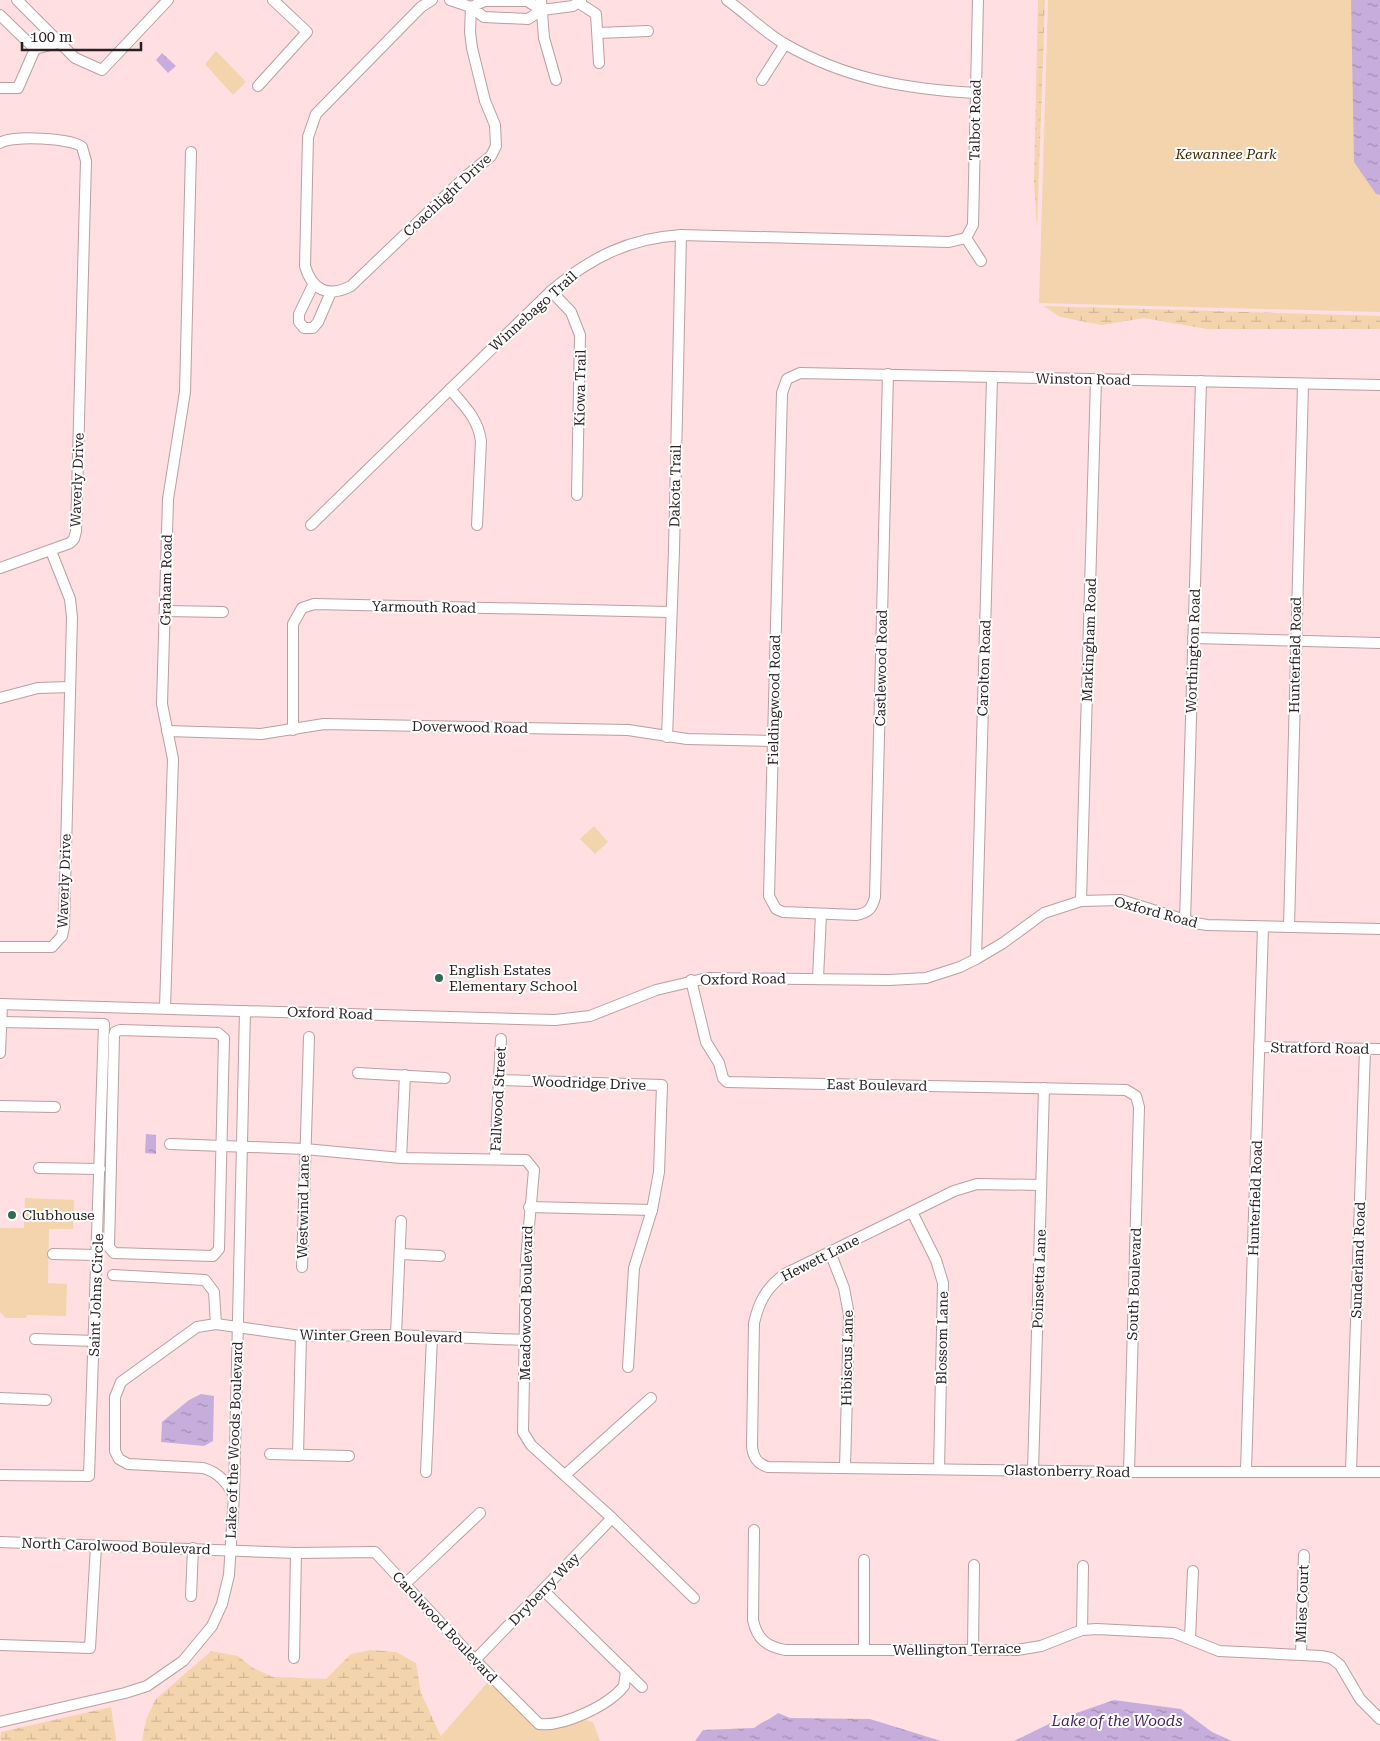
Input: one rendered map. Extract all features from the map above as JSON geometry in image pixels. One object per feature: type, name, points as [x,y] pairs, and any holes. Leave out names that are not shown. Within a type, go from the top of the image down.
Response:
[{"type":"street","points":[[17,0],[75,58],[102,70],[168,0]]},
{"type":"street","points":[[258,86],[307,32],[273,0]]},
{"type":"street","points":[[313,285],[298,319],[304,328],[313,328],[318,322],[331,292],[313,285],[305,266],[308,137],[311,125],[316,114],[421,7],[432,0]]},
{"type":"street","points":[[450,0],[472,7],[484,17],[528,19],[542,5]]},
{"type":"street","points":[[727,0],[784,44],[834,67],[896,86],[975,93]]},
{"type":"street","name":"Talbot Road","points":[[966,238],[973,225],[978,0]]},
{"type":"street","points":[[472,7],[486,1],[528,1],[542,5],[580,1],[596,14],[599,63]]},
{"type":"street","points":[[542,5],[548,57],[556,80]]},
{"type":"street","name":"Coachlight Drive","points":[[331,292],[340,292],[351,286],[465,177],[491,156],[496,146],[495,126],[485,101],[472,48],[470,32],[472,7]]},
{"type":"street","points":[[0,15],[35,49]]},
{"type":"street","points":[[598,33],[648,32]]},
{"type":"street","points":[[35,49],[58,43]]},
{"type":"street","points":[[762,80],[784,44]]},
{"type":"street","points":[[0,88],[18,88],[35,49]]},
{"type":"street","name":"Waverly Drive","points":[[0,143],[10,140],[69,140],[82,147],[86,161],[76,531],[74,539],[70,543],[51,551],[70,600],[70,687],[64,926],[58,943],[42,948],[0,947]]},
{"type":"street","name":"Graham Road","points":[[165,1008],[173,759],[162,704],[168,499],[185,392],[191,152]]},
{"type":"street","name":"Winnebago Trail","points":[[311,525],[551,291],[605,253],[644,239],[681,236],[949,242],[966,238]]},
{"type":"street","name":"Dakota Trail","points":[[667,736],[670,612],[674,550],[681,236]]},
{"type":"street","points":[[966,238],[981,261]]},
{"type":"street","name":"Kiowa Trail","points":[[551,291],[571,312],[580,335],[577,495]]},
{"type":"street","name":"Winston Road","points":[[787,379],[800,373],[1380,385]]},
{"type":"street","name":"Castlewood Road","points":[[821,914],[866,913],[872,907],[875,897],[888,374]]},
{"type":"street","name":"Carolton Road","points":[[976,959],[992,377]]},
{"type":"street","name":"Fieldingwood Road","points":[[787,379],[782,393],[770,902],[776,909],[783,912],[821,914]]},
{"type":"street","name":"Markingham Road","points":[[1081,901],[1096,379]]},
{"type":"street","name":"Worthington Road","points":[[1185,920],[1201,381]]},
{"type":"street","name":"Hunterfield Road","points":[[1289,927],[1303,384]]},
{"type":"street","points":[[450,389],[474,417],[479,428],[481,441],[477,525]]},
{"type":"street","points":[[0,568],[51,551]]},
{"type":"street","name":"Yarmouth Road","points":[[293,730],[293,624],[302,608],[314,604],[670,612]]},
{"type":"street","points":[[165,611],[223,612]]},
{"type":"street","points":[[1193,638],[1380,643]]},
{"type":"street","points":[[0,698],[38,688],[70,687]]},
{"type":"street","name":"Doverwood Road","points":[[167,731],[261,734],[324,724],[391,725],[628,730],[687,739],[773,741]]},
{"type":"street","name":"Oxford Road","points":[[1,1004],[573,1019],[601,1013],[656,990],[691,980],[725,978],[918,979],[943,973],[976,959],[1003,943],[1044,913],[1081,901],[1121,900],[1207,925],[1380,929]]},
{"type":"street","points":[[818,978],[821,914]]},
{"type":"street","name":"Hunterfield Road","points":[[1246,1470],[1263,927]]},
{"type":"street","name":"East Boulevard","points":[[691,980],[706,1042],[719,1063],[723,1078],[727,1082],[1126,1090],[1136,1096]]},
{"type":"street","points":[[0,1053],[1,1004]]},
{"type":"street","name":"Saint Johns Circle","points":[[0,1475],[89,1476],[105,1007]]},
{"type":"street","name":"Lake of the Woods Boulevard","points":[[0,1722],[125,1693],[147,1686],[183,1661],[212,1626],[222,1604],[229,1575],[234,1495],[244,1011]]},
{"type":"street","points":[[0,1022],[104,1024]]},
{"type":"street","points":[[115,1032],[222,1034],[224,1038],[221,1145],[217,1253],[213,1256],[114,1253],[110,1251],[108,1247],[115,1032]]},
{"type":"street","points":[[305,1149],[309,1037]]},
{"type":"street","name":"Fallwood Street","points":[[495,1158],[501,1039]]},
{"type":"street","name":"Stratford Road","points":[[1259,1047],[1380,1049]]},
{"type":"street","name":"Sunderland Road","points":[[1351,1471],[1365,1048]]},
{"type":"street","points":[[358,1073],[445,1078]]},
{"type":"street","points":[[401,1158],[405,1075]]},
{"type":"street","name":"Woodridge Drive","points":[[499,1080],[662,1084],[659,1172],[652,1210],[634,1268],[628,1367]]},
{"type":"street","name":"Poinsetta Lane","points":[[1034,1471],[1044,1088]]},
{"type":"street","name":"South Boulevard","points":[[1129,1472],[1139,1107],[1136,1096]]},
{"type":"street","points":[[0,1106],[55,1108]]},
{"type":"street","name":"Westwind Lane","points":[[170,1144],[305,1149],[302,1267]]},
{"type":"street","name":"Meadowood Boulevard","points":[[305,1149],[401,1158],[495,1158],[526,1160],[534,1170],[529,1207],[526,1260],[523,1432],[531,1445],[612,1518],[694,1598]]},
{"type":"street","points":[[39,1168],[100,1169]]},
{"type":"street","name":"Hewett Lane","points":[[756,1460],[752,1446],[754,1323],[757,1307],[772,1283],[785,1274],[969,1186],[993,1183],[1041,1184]]},
{"type":"street","points":[[529,1207],[652,1210]]},
{"type":"street","name":"Blossom Lane","points":[[912,1212],[936,1260],[943,1283],[939,1469]]},
{"type":"street","points":[[396,1335],[401,1221]]},
{"type":"street","name":"Hibiscus Lane","points":[[830,1252],[844,1288],[849,1315],[845,1468]]},
{"type":"street","points":[[53,1254],[97,1255]]},
{"type":"street","points":[[401,1254],[440,1256]]},
{"type":"street","points":[[113,1275],[205,1280],[214,1292],[216,1324],[197,1327],[121,1382],[115,1396],[115,1451],[119,1459],[128,1464],[206,1469],[220,1476],[234,1495]]},
{"type":"street","name":"Winter Green Boulevard","points":[[216,1324],[301,1336],[396,1335],[526,1340]]},
{"type":"street","points":[[298,1454],[301,1336]]},
{"type":"street","points":[[426,1472],[432,1337]]},
{"type":"street","points":[[35,1340],[95,1341]]},
{"type":"street","points":[[0,1398],[46,1400]]},
{"type":"street","points":[[565,1475],[651,1398]]},
{"type":"street","points":[[270,1454],[350,1456]]},
{"type":"street","name":"Glastonberry Road","points":[[756,1460],[760,1465],[768,1467],[1129,1472],[1246,1470],[1380,1472]]},
{"type":"street","points":[[405,1584],[480,1513]]},
{"type":"street","name":"Dryberry Way","points":[[475,1660],[612,1518]]},
{"type":"street","name":"Wellington Terrace","points":[[754,1530],[753,1620],[755,1631],[761,1640],[772,1647],[785,1650],[1017,1650],[1040,1646],[1082,1630],[1174,1633],[1219,1651],[1300,1654],[1331,1658],[1340,1665],[1360,1699],[1380,1719]]},
{"type":"street","name":"North Carolwood Boulevard","points":[[0,1542],[231,1550]]},
{"type":"street","points":[[0,1645],[90,1648],[96,1546]]},
{"type":"street","points":[[191,1596],[193,1548]]},
{"type":"street","name":"Carolwood Boulevard","points":[[231,1550],[296,1553],[376,1552],[475,1660],[540,1724],[544,1725],[579,1716],[604,1703],[624,1686],[626,1671]]},
{"type":"street","points":[[294,1658],[296,1553]]},
{"type":"street","name":"Miles Court","points":[[1300,1654],[1304,1555]]},
{"type":"street","points":[[864,1560],[864,1650]]},
{"type":"street","points":[[973,1650],[974,1565]]},
{"type":"street","points":[[1082,1630],[1083,1566]]},
{"type":"street","points":[[1190,1638],[1193,1571]]},
{"type":"street","points":[[543,1590],[642,1687]]},
{"type":"green space","points":[[1038,0],[1045,0],[1037,229],[1034,182]]},
{"type":"green space","name":"Kewannee Park","points":[[1048,0],[1380,0],[1380,312],[1039,303]]},
{"type":"green space","points":[[216,51],[246,82],[233,95],[205,64]]},
{"type":"green space","points":[[1044,306],[1380,316],[1380,329],[1207,329],[1144,318],[1102,325],[1060,317]]},
{"type":"green space","points":[[594,826],[608,842],[595,854],[580,839]]},
{"type":"green space","points":[[25,1198],[74,1200],[73,1229],[49,1229],[48,1283],[67,1284],[66,1316],[27,1315],[26,1318],[6,1318],[0,1312],[0,1228],[24,1228]]},
{"type":"green space","points":[[371,1650],[396,1652],[416,1663],[421,1693],[443,1741],[142,1741],[146,1720],[155,1700],[211,1651],[238,1656],[253,1668],[273,1677],[326,1679],[351,1654]]},
{"type":"green space","points":[[488,1682],[498,1688],[536,1727],[581,1719],[593,1722],[600,1741],[443,1741],[441,1736]]},
{"type":"green space","points":[[111,1707],[116,1741],[0,1741],[1,1732]]},
{"type":"water","points":[[1351,0],[1380,0],[1380,195],[1376,194],[1354,162]]},
{"type":"water","points":[[162,53],[176,66],[168,73],[156,60]]},
{"type":"water","points":[[146,1134],[156,1135],[156,1154],[145,1153]]},
{"type":"water","points":[[201,1394],[214,1396],[213,1441],[204,1446],[161,1442],[162,1422],[189,1400]]},
{"type":"water","name":"Lake of the Woods","points":[[1114,1700],[1181,1709],[1212,1732],[1232,1741],[1014,1741],[1059,1719]]},
{"type":"water","points":[[778,1713],[790,1718],[870,1719],[941,1741],[695,1741],[703,1730],[754,1728]]},
{"type":"place","name":"English Estates Elementary School","points":[[439,978]]},
{"type":"place","name":"Clubhouse","points":[[12,1215]]}]
